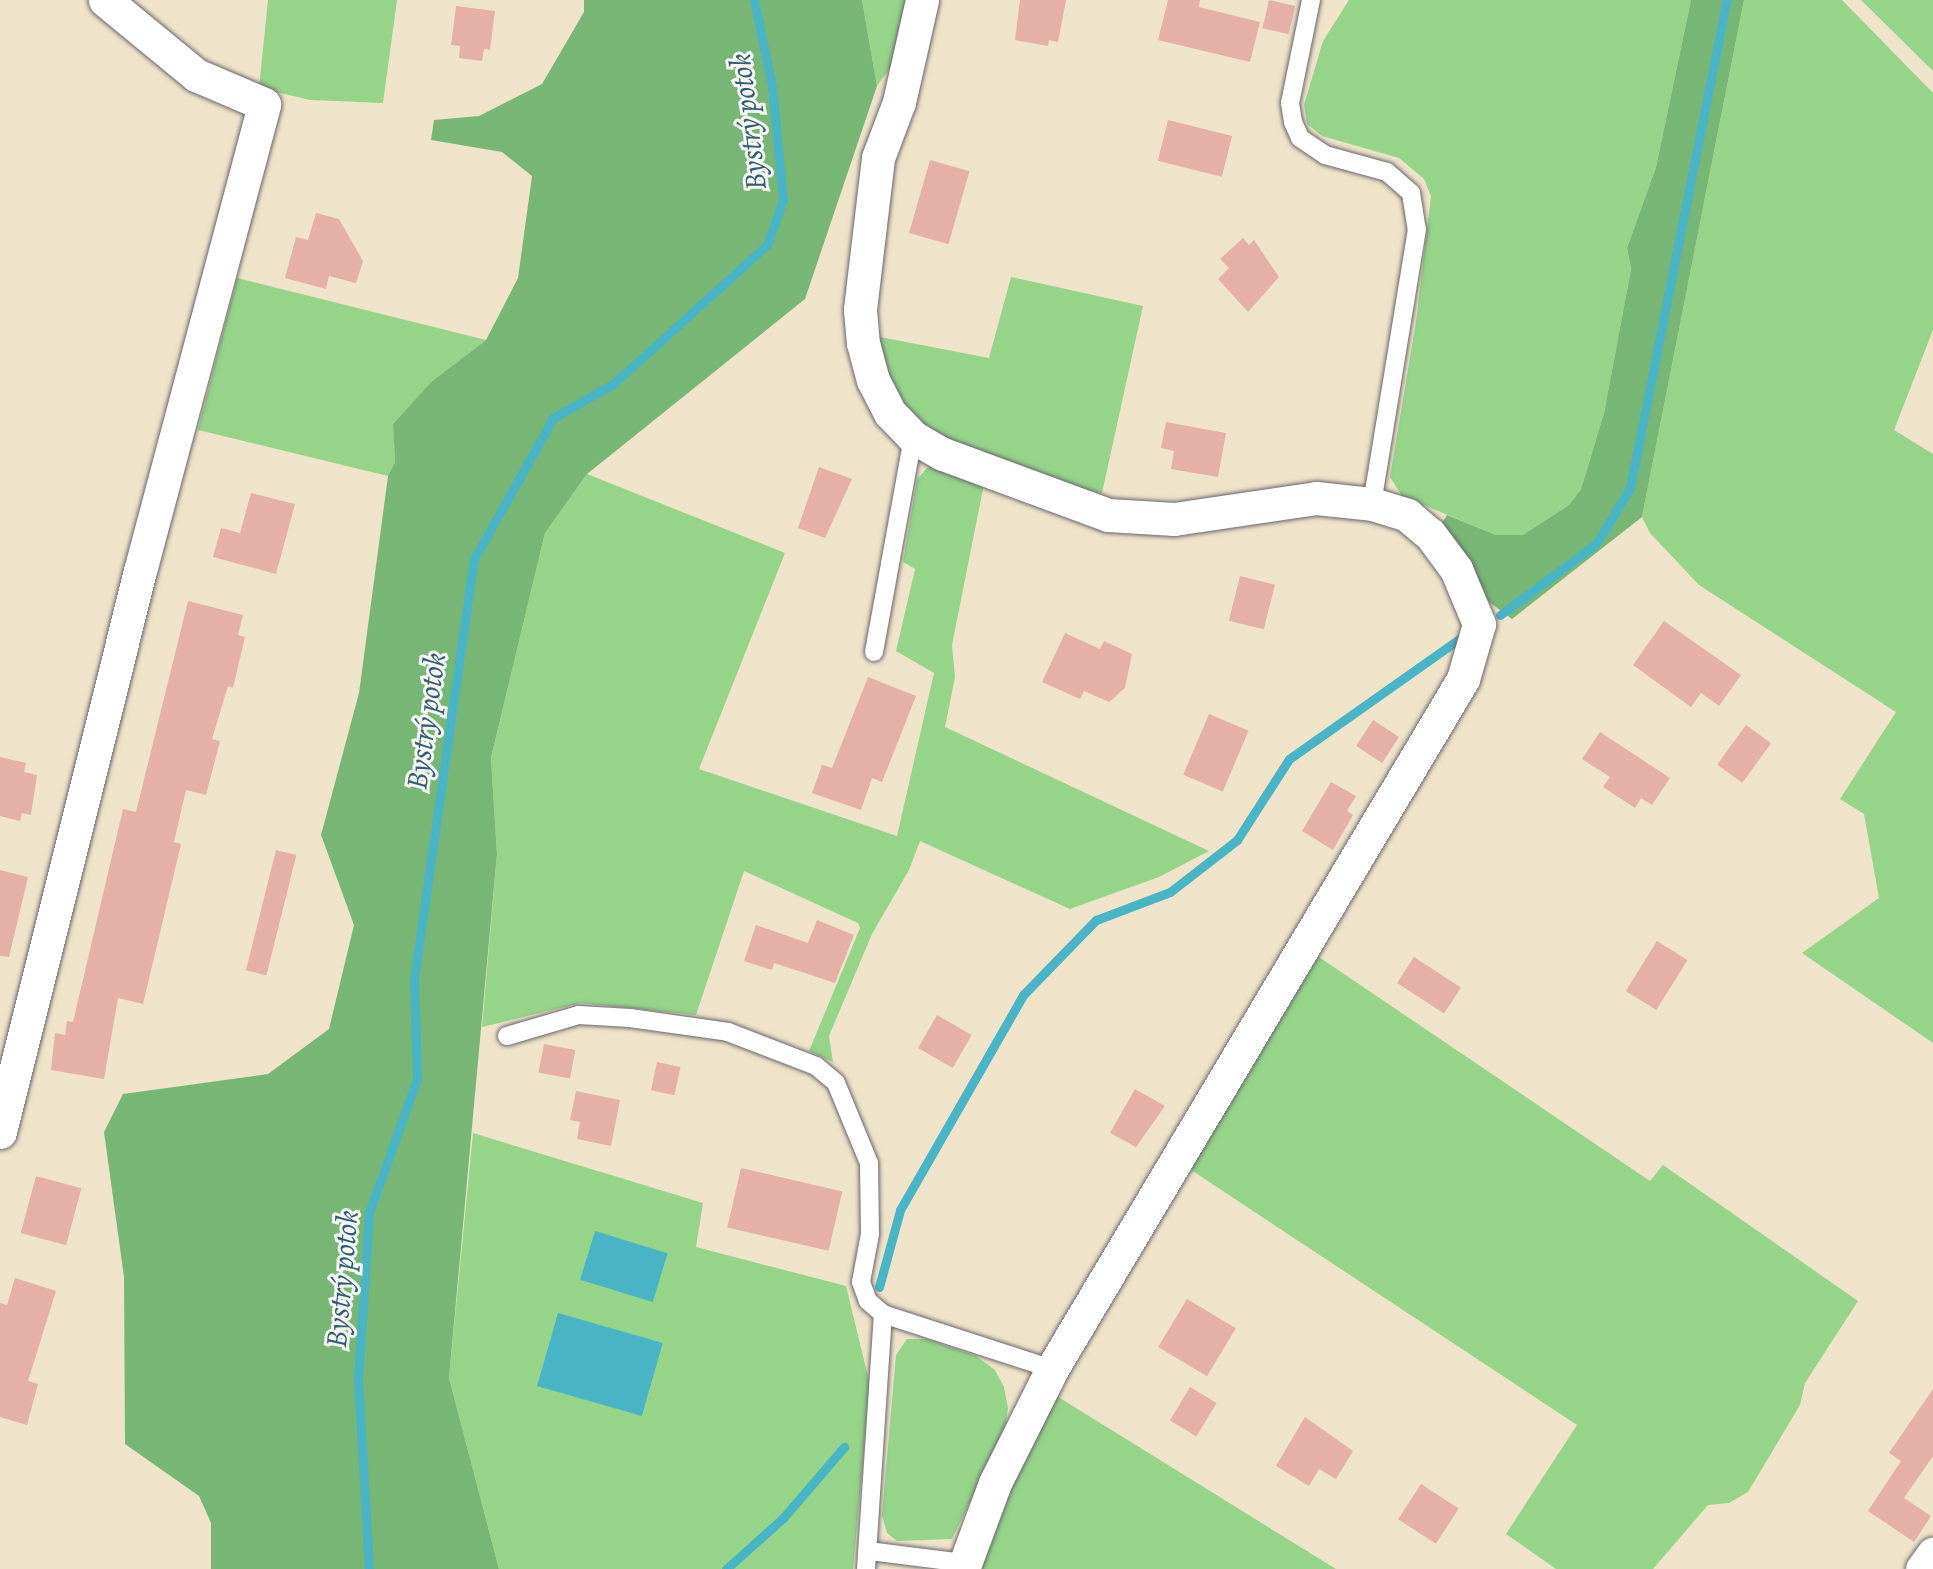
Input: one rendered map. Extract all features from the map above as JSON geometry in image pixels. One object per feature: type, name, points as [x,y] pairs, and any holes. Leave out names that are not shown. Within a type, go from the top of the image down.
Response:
[{"type":"street","points":[[0,1132],[140,571],[264,104],[196,75],[104,0]]},
{"type":"street","points":[[922,0],[899,102],[878,158],[860,310],[873,380],[890,413],[913,437],[943,454],[1108,515],[1174,519],[1316,498],[1372,504],[1407,515],[1430,534],[1456,569],[1479,624],[1463,679],[1052,1369],[995,1483],[964,1566]]},
{"type":"street","points":[[1922,1569],[1933,1553]]},
{"type":"lane","points":[[1311,0],[1290,103],[1296,130],[1300,138],[1325,155],[1387,172],[1411,192],[1417,229],[1372,504]]},
{"type":"lane","points":[[874,652],[913,437]]},
{"type":"lane","points":[[507,1036],[579,1015],[630,1018],[729,1032],[797,1056],[828,1073],[851,1113],[869,1163],[870,1234],[861,1282],[868,1301],[883,1314],[1052,1369]]},
{"type":"lane","points":[[866,1569],[883,1314]]},
{"type":"lane","points":[[869,1550],[964,1566]]},
{"type":"green space","points":[[268,0],[397,0],[383,103],[310,100],[259,88]]},
{"type":"green space","points":[[584,0],[862,0],[877,86],[805,299],[587,474],[545,533],[491,758],[497,854],[449,1378],[499,1569],[211,1569],[211,1523],[199,1496],[125,1444],[124,1277],[104,1132],[123,1094],[268,1074],[329,1029],[354,925],[321,835],[359,693],[388,476],[395,462],[393,424],[431,382],[486,340],[518,278],[532,176],[502,152],[431,140],[434,120],[479,116],[542,84],[584,12]]},
{"type":"green space","points":[[862,0],[909,0],[892,65],[877,86]]},
{"type":"green space","points":[[1349,0],[1691,0],[1656,167],[1627,248],[1631,269],[1604,413],[1581,489],[1569,505],[1523,535],[1496,535],[1402,496],[1390,477],[1416,322],[1431,196],[1424,179],[1399,158],[1322,136],[1307,124],[1304,105],[1323,41]]},
{"type":"green space","points":[[1691,0],[1744,0],[1642,517],[1512,619],[1489,602],[1440,526],[1447,515],[1496,535],[1523,535],[1569,505],[1581,489],[1604,413],[1631,269],[1627,248],[1656,167]]},
{"type":"green space","points":[[1744,0],[1842,0],[1933,93],[1933,330],[1894,430],[1933,454],[1933,1043],[1802,953],[1879,898],[1864,814],[1840,799],[1896,712],[1699,585],[1650,533],[1642,517]]},
{"type":"green space","points":[[1861,0],[1933,0],[1933,71]]},
{"type":"green space","points":[[1011,277],[1143,306],[1102,493],[1055,485],[946,445],[917,422],[895,391],[883,364],[875,336],[989,358]]},
{"type":"green space","points":[[237,278],[486,340],[431,382],[393,424],[395,462],[388,476],[198,430]]},
{"type":"green space","points":[[929,466],[984,484],[952,645],[955,677],[945,727],[1209,851],[1159,877],[1070,909],[920,841],[909,870],[872,934],[829,1036],[833,1062],[809,1051],[860,928],[858,923],[744,871],[696,1015],[581,1003],[482,1027],[497,854],[491,758],[545,533],[587,474],[785,553],[699,769],[897,836],[934,673],[896,651],[915,569],[903,562],[917,479]]},
{"type":"green space","points":[[1313,953],[1650,1181],[1663,1165],[1858,1301],[1805,1383],[1800,1405],[1748,1492],[1729,1503],[1708,1505],[1653,1569],[1556,1569],[1506,1534],[1577,1425],[1188,1168]]},
{"type":"green space","points":[[473,1133],[703,1203],[696,1247],[846,1286],[870,1385],[853,1569],[499,1569],[449,1378]]},
{"type":"green space","points":[[907,1339],[926,1339],[976,1356],[995,1370],[1004,1387],[1008,1408],[1005,1429],[952,1539],[897,1541],[887,1533],[882,1515],[896,1355]]},
{"type":"green space","points":[[1055,1395],[1336,1569],[979,1569],[993,1522]]},
{"type":"water","points":[[595,1231],[668,1253],[653,1302],[580,1280]]},
{"type":"water","points":[[558,1313],[663,1343],[642,1416],[537,1386]]},
{"type":"building","points":[[1020,0],[1066,0],[1058,42],[1049,40],[1048,46],[1015,40]]},
{"type":"building","points":[[1168,0],[1200,0],[1199,7],[1260,22],[1250,62],[1158,40]]},
{"type":"building","points":[[1269,0],[1295,6],[1289,34],[1262,28]]},
{"type":"building","points":[[456,6],[495,11],[490,50],[484,49],[482,61],[459,58],[460,46],[451,45]]},
{"type":"building","points":[[1168,120],[1232,136],[1222,177],[1158,161]]},
{"type":"building","points":[[930,160],[969,171],[948,244],[909,233]]},
{"type":"building","points":[[316,213],[339,219],[363,261],[356,283],[329,276],[326,289],[285,278],[296,237],[308,240]]},
{"type":"building","points":[[1243,238],[1249,245],[1254,240],[1279,277],[1248,312],[1218,279],[1229,268],[1220,259]]},
{"type":"building","points":[[1166,422],[1226,433],[1218,477],[1171,469],[1174,451],[1161,448]]},
{"type":"building","points":[[819,467],[852,479],[825,538],[798,528]]},
{"type":"building","points":[[251,493],[295,504],[276,574],[213,557],[221,528],[240,533]]},
{"type":"building","points":[[1240,576],[1275,585],[1264,629],[1229,621]]},
{"type":"building","points":[[188,601],[243,615],[238,635],[245,637],[233,688],[228,686],[212,739],[220,741],[206,795],[186,790],[174,842],[181,844],[143,1004],[118,998],[104,1079],[51,1070],[55,1033],[65,1035],[67,1021],[73,1022],[123,809],[136,812]]},
{"type":"building","points":[[1664,621],[1741,675],[1719,706],[1701,693],[1691,707],[1633,665]]},
{"type":"building","points":[[1065,633],[1100,649],[1104,641],[1132,654],[1125,688],[1109,702],[1084,691],[1080,699],[1042,682]]},
{"type":"building","points":[[868,677],[916,696],[882,782],[872,778],[861,810],[812,793],[822,765],[832,768]]},
{"type":"building","points":[[1209,714],[1249,731],[1223,792],[1183,775]]},
{"type":"building","points":[[1373,720],[1399,737],[1382,763],[1356,746]]},
{"type":"building","points":[[1746,725],[1771,743],[1742,783],[1717,765]]},
{"type":"building","points":[[1600,732],[1670,778],[1652,805],[1641,798],[1635,808],[1603,787],[1610,777],[1582,759]]},
{"type":"building","points":[[0,757],[26,763],[24,772],[37,775],[31,815],[22,813],[20,821],[0,816]]},
{"type":"building","points":[[1331,782],[1356,796],[1347,811],[1353,815],[1333,850],[1302,831]]},
{"type":"building","points":[[276,850],[296,855],[266,975],[246,970]]},
{"type":"building","points":[[0,870],[28,877],[9,957],[0,956]]},
{"type":"building","points":[[817,920],[854,935],[835,983],[774,963],[772,970],[744,961],[756,925],[808,943]]},
{"type":"building","points":[[1657,941],[1688,960],[1656,1010],[1626,991]]},
{"type":"building","points":[[1414,957],[1461,987],[1444,1013],[1397,983]]},
{"type":"building","points":[[937,1015],[972,1035],[953,1068],[918,1048]]},
{"type":"building","points":[[544,1044],[575,1050],[570,1079],[538,1072]]},
{"type":"building","points":[[657,1062],[680,1067],[674,1095],[651,1090]]},
{"type":"building","points":[[1135,1089],[1165,1106],[1136,1147],[1110,1133]]},
{"type":"building","points":[[576,1091],[620,1100],[611,1146],[577,1139],[580,1122],[570,1120]]},
{"type":"building","points":[[741,1168],[842,1191],[829,1251],[727,1227]]},
{"type":"building","points":[[36,1176],[81,1188],[66,1245],[21,1233]]},
{"type":"building","points":[[15,1278],[56,1291],[28,1381],[38,1384],[27,1425],[0,1417],[0,1303],[7,1305]]},
{"type":"building","points":[[1187,1299],[1236,1328],[1207,1376],[1158,1347]]},
{"type":"building","points":[[1190,1387],[1217,1403],[1196,1436],[1170,1420]]},
{"type":"building","points":[[1933,1389],[1933,1456],[1904,1498],[1931,1516],[1914,1542],[1868,1511],[1901,1461],[1889,1453]]},
{"type":"building","points":[[1305,1417],[1353,1451],[1336,1479],[1319,1469],[1309,1486],[1276,1466]]},
{"type":"building","points":[[1421,1484],[1459,1509],[1436,1544],[1398,1519]]},
{"type":"waterway","name":"Bystrý potok","points":[[369,1569],[358,1381],[369,1213],[417,1079],[414,979],[474,559],[553,418],[613,384],[767,245],[783,200],[772,86],[754,0]]},
{"type":"waterway","points":[[1500,615],[1596,544],[1630,488],[1727,0]]},
{"type":"waterway","points":[[879,1287],[900,1210],[1023,995],[1096,920],[1170,892],[1237,840],[1289,759],[1466,634]]},
{"type":"waterway","points":[[726,1569],[783,1518],[844,1447]]}]
